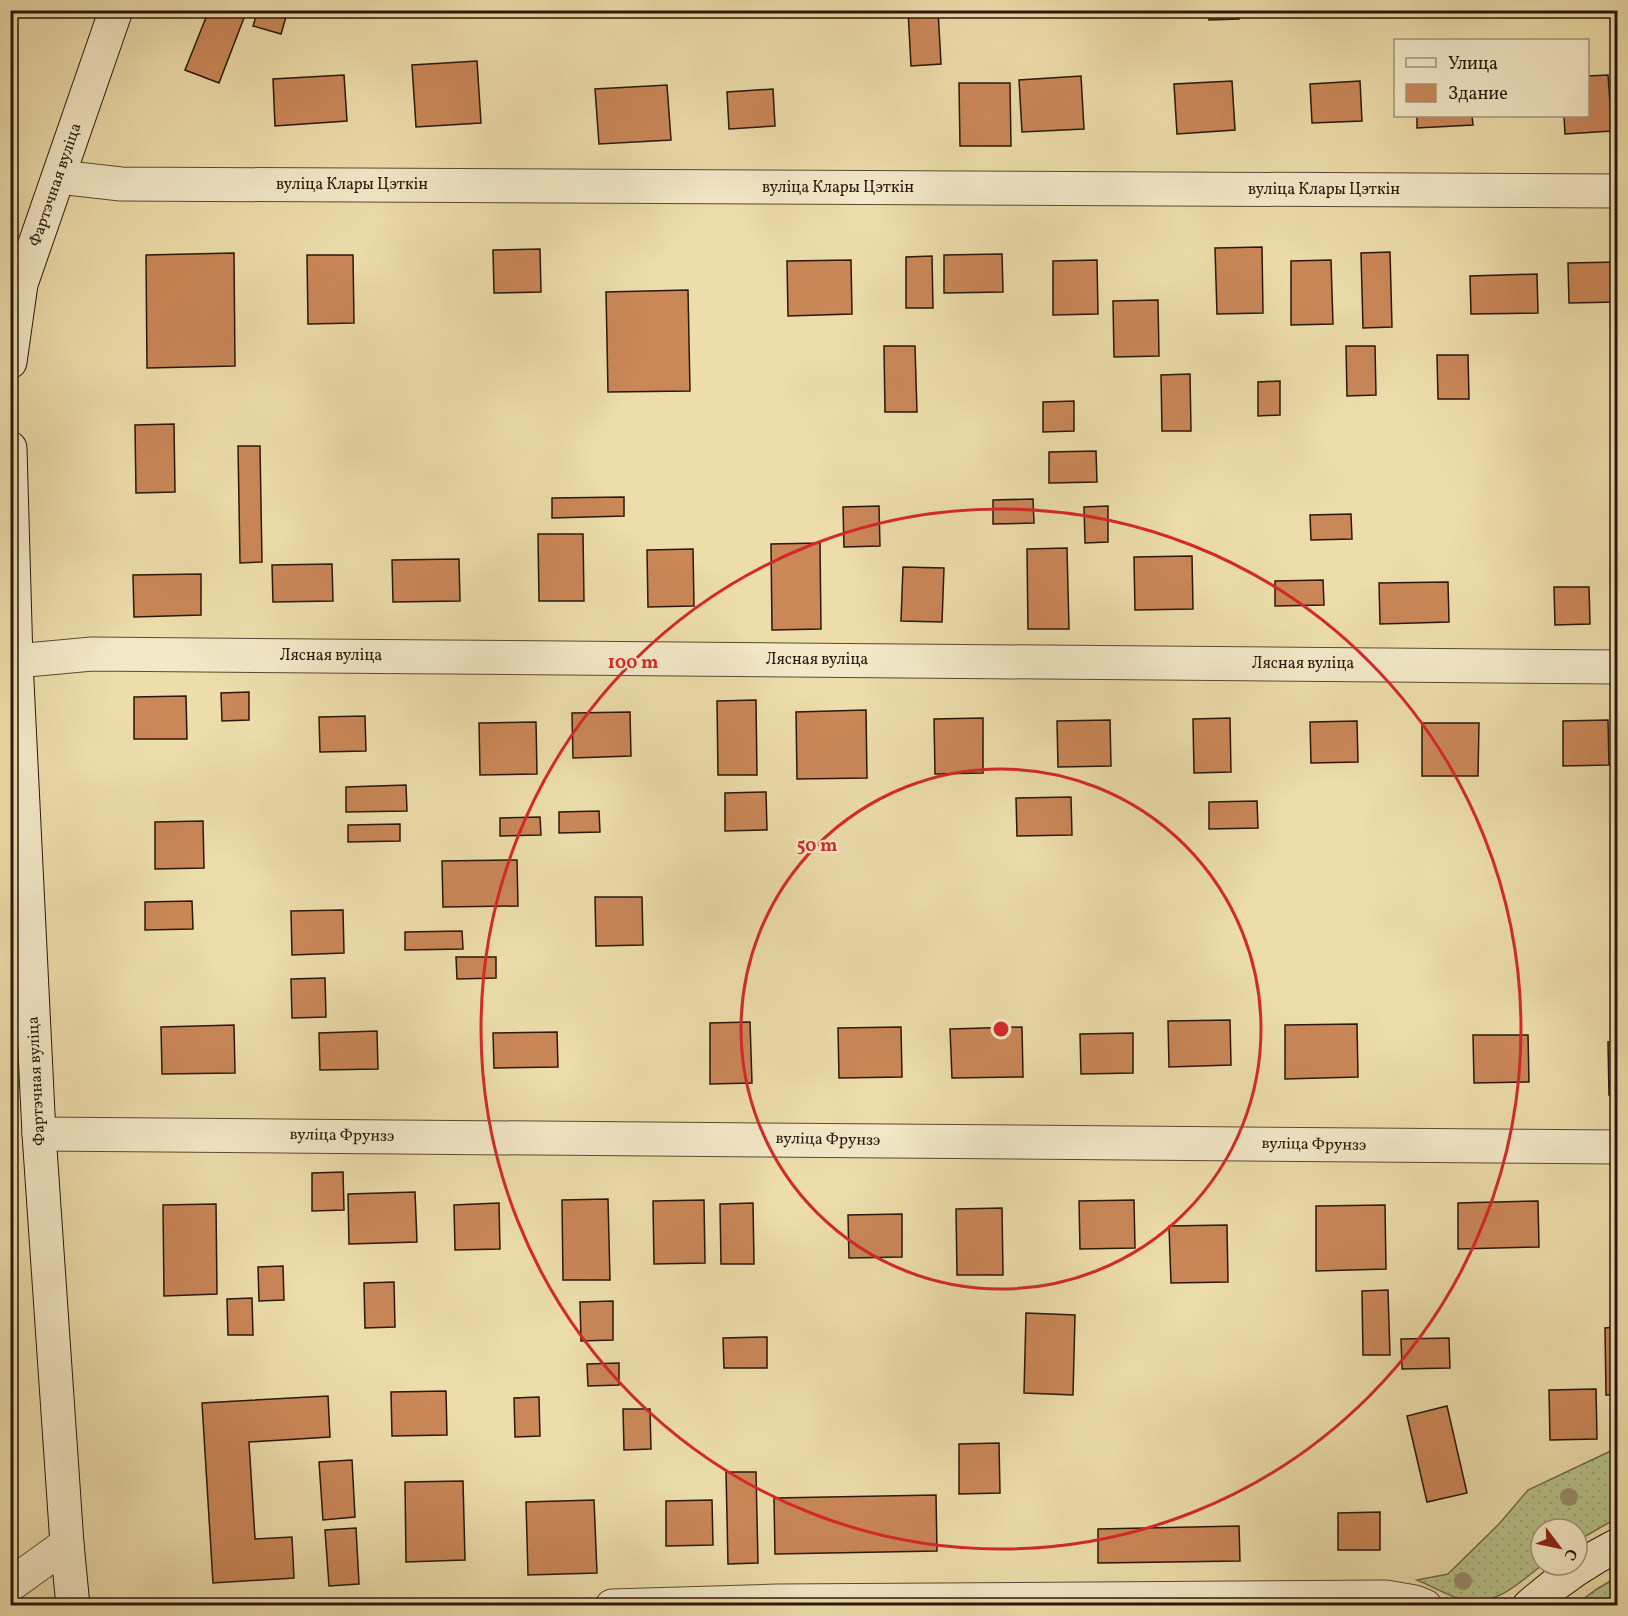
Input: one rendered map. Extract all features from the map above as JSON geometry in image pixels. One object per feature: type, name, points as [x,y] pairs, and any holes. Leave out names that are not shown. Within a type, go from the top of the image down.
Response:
[{"type":"street","name":"Фартэчная вуліца","points":[[10,362],[21,284],[116,10]]},
{"type":"street","name":"вуліца Клары Цэткін","points":[[59,177],[121,184],[1617,191]]},
{"type":"street","name":"Фартэчная вуліца","points":[[10,448],[16,661],[39,1134],[73,1605]]},
{"type":"street","name":"Лясная вуліца","points":[[16,661],[92,654],[1617,667]]},
{"type":"street","name":"вуліца Фрунзэ","points":[[39,1134],[1617,1148]]},
{"type":"street","points":[[10,1585],[67,1544]]},
{"type":"street","points":[[1529,1605],[1578,1569],[1617,1545]]},
{"type":"street","points":[[612,1605],[777,1601],[1386,1598],[1425,1605]]},
{"type":"green space","points":[[1617,1448],[1617,1518],[1589,1534],[1589,1517],[1529,1517],[1529,1575],[1514,1587],[1494,1598],[1472,1601],[1454,1597],[1417,1580],[1448,1574],[1499,1524],[1528,1490]]},
{"type":"green space","points":[[1617,1577],[1617,1605],[1575,1605],[1597,1589]]},
{"type":"building","points":[[10,10],[17,10],[10,42]]},
{"type":"building","points":[[209,10],[247,10],[219,83],[185,70]]},
{"type":"building","points":[[258,10],[288,10],[281,34],[253,26]]},
{"type":"building","points":[[908,10],[938,10],[941,64],[911,66]]},
{"type":"building","points":[[1208,10],[1238,10],[1239,19],[1209,20]]},
{"type":"building","points":[[477,61],[481,123],[416,127],[412,65]]},
{"type":"building","points":[[344,75],[347,121],[275,126],[273,79]]},
{"type":"building","points":[[1608,75],[1612,131],[1565,134],[1564,117],[1589,117],[1589,76]]},
{"type":"building","points":[[1081,76],[1084,129],[1022,132],[1019,80]]},
{"type":"building","points":[[1232,81],[1235,130],[1177,134],[1174,84]]},
{"type":"building","points":[[1360,81],[1362,121],[1312,123],[1310,84]]},
{"type":"building","points":[[959,83],[1010,83],[1011,146],[960,146]]},
{"type":"building","points":[[667,85],[671,140],[599,144],[595,89]]},
{"type":"building","points":[[773,89],[775,126],[729,129],[727,92]]},
{"type":"building","points":[[1417,117],[1472,117],[1473,125],[1417,128]]},
{"type":"building","points":[[1262,247],[1263,313],[1217,314],[1215,248]]},
{"type":"building","points":[[540,249],[541,292],[494,293],[493,250]]},
{"type":"building","points":[[1390,252],[1392,327],[1363,328],[1361,253]]},
{"type":"building","points":[[234,253],[235,366],[147,368],[146,255]]},
{"type":"building","points":[[1002,254],[1003,292],[944,293],[944,255]]},
{"type":"building","points":[[307,255],[353,255],[354,323],[308,324]]},
{"type":"building","points":[[932,256],[933,308],[906,308],[906,257]]},
{"type":"building","points":[[851,260],[852,314],[788,316],[787,261]]},
{"type":"building","points":[[1097,260],[1098,314],[1053,315],[1053,261]]},
{"type":"building","points":[[1331,260],[1333,324],[1291,325],[1291,261]]},
{"type":"building","points":[[1618,262],[1618,302],[1569,303],[1568,263]]},
{"type":"building","points":[[1537,274],[1538,313],[1471,314],[1470,276]]},
{"type":"building","points":[[688,290],[690,391],[608,392],[606,292]]},
{"type":"building","points":[[1158,300],[1159,356],[1114,357],[1113,301]]},
{"type":"building","points":[[884,346],[915,346],[917,412],[885,412]]},
{"type":"building","points":[[1346,346],[1375,346],[1376,395],[1347,396]]},
{"type":"building","points":[[1437,355],[1468,355],[1469,399],[1438,399]]},
{"type":"building","points":[[1190,374],[1191,431],[1162,431],[1161,375]]},
{"type":"building","points":[[1280,381],[1280,415],[1258,416],[1258,382]]},
{"type":"building","points":[[1074,401],[1074,431],[1043,432],[1043,402]]},
{"type":"building","points":[[174,424],[175,492],[136,493],[135,425]]},
{"type":"building","points":[[238,446],[260,446],[262,562],[240,563]]},
{"type":"building","points":[[1096,451],[1097,482],[1049,483],[1049,452]]},
{"type":"building","points":[[624,497],[624,516],[552,518],[552,498]]},
{"type":"building","points":[[1033,499],[1034,523],[993,524],[993,500]]},
{"type":"building","points":[[879,506],[880,546],[844,547],[843,507]]},
{"type":"building","points":[[1108,506],[1108,542],[1085,543],[1084,507]]},
{"type":"building","points":[[1351,514],[1352,539],[1311,540],[1310,515]]},
{"type":"building","points":[[538,534],[583,534],[584,601],[539,601]]},
{"type":"building","points":[[820,543],[821,629],[772,630],[771,544]]},
{"type":"building","points":[[1067,548],[1069,629],[1028,629],[1027,549]]},
{"type":"building","points":[[693,549],[694,606],[648,607],[647,550]]},
{"type":"building","points":[[1192,556],[1193,609],[1135,610],[1134,557]]},
{"type":"building","points":[[459,559],[460,601],[393,602],[392,560]]},
{"type":"building","points":[[332,564],[333,601],[273,602],[272,565]]},
{"type":"building","points":[[903,567],[944,568],[942,622],[901,621]]},
{"type":"building","points":[[201,574],[201,615],[134,617],[133,575]]},
{"type":"building","points":[[1323,580],[1324,605],[1275,606],[1275,581]]},
{"type":"building","points":[[1448,582],[1449,622],[1380,624],[1379,583]]},
{"type":"building","points":[[1554,587],[1589,587],[1590,624],[1555,625]]},
{"type":"building","points":[[249,692],[249,720],[222,721],[221,693]]},
{"type":"building","points":[[186,696],[187,739],[134,739],[134,697]]},
{"type":"building","points":[[756,700],[757,775],[718,775],[717,701]]},
{"type":"building","points":[[866,710],[867,778],[797,779],[796,712]]},
{"type":"building","points":[[630,712],[631,756],[573,758],[572,713]]},
{"type":"building","points":[[365,716],[366,751],[320,752],[319,717]]},
{"type":"building","points":[[983,718],[983,773],[935,774],[934,719]]},
{"type":"building","points":[[1230,718],[1231,772],[1194,773],[1193,719]]},
{"type":"building","points":[[1110,720],[1111,766],[1058,767],[1057,721]]},
{"type":"building","points":[[1608,720],[1609,765],[1563,766],[1563,721]]},
{"type":"building","points":[[1357,721],[1358,762],[1311,763],[1310,722]]},
{"type":"building","points":[[536,722],[537,774],[480,775],[479,723]]},
{"type":"building","points":[[1422,723],[1479,723],[1478,776],[1422,776]]},
{"type":"building","points":[[406,785],[407,811],[346,812],[346,787]]},
{"type":"building","points":[[766,792],[767,830],[725,831],[725,793]]},
{"type":"building","points":[[1071,797],[1072,835],[1017,836],[1016,798]]},
{"type":"building","points":[[1257,801],[1258,828],[1209,829],[1209,802]]},
{"type":"building","points":[[599,811],[600,832],[559,833],[559,812]]},
{"type":"building","points":[[540,817],[541,835],[500,836],[500,818]]},
{"type":"building","points":[[203,821],[204,868],[155,869],[155,822]]},
{"type":"building","points":[[400,824],[400,841],[348,842],[348,825]]},
{"type":"building","points":[[517,860],[518,906],[443,907],[442,861]]},
{"type":"building","points":[[595,897],[642,897],[643,945],[596,946]]},
{"type":"building","points":[[192,901],[193,929],[145,930],[145,902]]},
{"type":"building","points":[[343,910],[344,953],[292,955],[291,911]]},
{"type":"building","points":[[462,931],[463,949],[405,950],[405,932]]},
{"type":"building","points":[[456,957],[496,957],[496,978],[457,979]]},
{"type":"building","points":[[325,978],[326,1017],[292,1018],[291,979]]},
{"type":"building","points":[[1230,1020],[1231,1065],[1169,1067],[1168,1021]]},
{"type":"building","points":[[750,1022],[752,1083],[710,1084],[710,1023]]},
{"type":"building","points":[[1357,1024],[1358,1077],[1285,1079],[1285,1025]]},
{"type":"building","points":[[234,1025],[235,1073],[162,1074],[161,1027]]},
{"type":"building","points":[[901,1027],[902,1077],[839,1078],[838,1028]]},
{"type":"building","points":[[1022,1027],[1023,1077],[952,1078],[950,1029]]},
{"type":"building","points":[[377,1031],[378,1069],[320,1070],[319,1033]]},
{"type":"building","points":[[557,1032],[558,1067],[494,1068],[493,1033]]},
{"type":"building","points":[[1133,1033],[1133,1073],[1081,1074],[1080,1034]]},
{"type":"building","points":[[1473,1035],[1528,1035],[1529,1082],[1474,1083]]},
{"type":"building","points":[[1608,1042],[1618,1042],[1618,1095],[1609,1095]]},
{"type":"building","points":[[343,1172],[344,1210],[312,1211],[312,1173]]},
{"type":"building","points":[[415,1192],[417,1242],[349,1244],[348,1194]]},
{"type":"building","points":[[608,1199],[610,1280],[563,1280],[562,1200]]},
{"type":"building","points":[[704,1200],[705,1263],[654,1264],[653,1201]]},
{"type":"building","points":[[1134,1200],[1135,1248],[1080,1249],[1079,1201]]},
{"type":"building","points":[[1538,1201],[1539,1247],[1458,1249],[1458,1203]]},
{"type":"building","points":[[499,1203],[500,1249],[455,1250],[454,1205]]},
{"type":"building","points":[[753,1203],[754,1264],[721,1264],[720,1204]]},
{"type":"building","points":[[216,1204],[217,1294],[164,1296],[163,1205]]},
{"type":"building","points":[[1385,1205],[1386,1269],[1316,1271],[1316,1206]]},
{"type":"building","points":[[1002,1208],[1003,1275],[957,1275],[956,1209]]},
{"type":"building","points":[[902,1214],[902,1257],[849,1258],[848,1215]]},
{"type":"building","points":[[1227,1225],[1228,1282],[1171,1283],[1169,1226]]},
{"type":"building","points":[[283,1266],[284,1300],[259,1301],[258,1267]]},
{"type":"building","points":[[394,1282],[395,1327],[365,1328],[364,1283]]},
{"type":"building","points":[[1388,1290],[1390,1355],[1363,1355],[1362,1291]]},
{"type":"building","points":[[252,1298],[253,1335],[228,1335],[227,1299]]},
{"type":"building","points":[[613,1301],[613,1340],[581,1341],[580,1302]]},
{"type":"building","points":[[1026,1313],[1075,1315],[1073,1395],[1024,1393]]},
{"type":"building","points":[[1618,1327],[1618,1395],[1606,1395],[1605,1328]]},
{"type":"building","points":[[767,1337],[767,1368],[724,1368],[723,1338]]},
{"type":"building","points":[[1449,1338],[1450,1368],[1402,1369],[1401,1339]]},
{"type":"building","points":[[619,1363],[619,1385],[588,1386],[587,1364]]},
{"type":"building","points":[[1596,1389],[1597,1439],[1550,1440],[1549,1390]]},
{"type":"building","points":[[446,1391],[447,1435],[392,1436],[391,1392]]},
{"type":"building","points":[[328,1396],[330,1437],[249,1442],[255,1539],[292,1537],[294,1578],[213,1583],[202,1403]]},
{"type":"building","points":[[539,1397],[540,1436],[515,1437],[514,1398]]},
{"type":"building","points":[[1447,1406],[1467,1493],[1427,1502],[1407,1416]]},
{"type":"building","points":[[623,1409],[650,1409],[651,1449],[624,1450]]},
{"type":"building","points":[[999,1443],[1000,1493],[959,1494],[959,1444]]},
{"type":"building","points":[[352,1460],[355,1517],[323,1520],[319,1462]]},
{"type":"building","points":[[726,1472],[756,1472],[758,1563],[728,1564]]},
{"type":"building","points":[[463,1481],[465,1560],[406,1562],[405,1482]]},
{"type":"building","points":[[936,1495],[937,1551],[775,1554],[774,1498]]},
{"type":"building","points":[[594,1500],[597,1573],[528,1575],[526,1502]]},
{"type":"building","points":[[712,1500],[713,1545],[666,1546],[666,1501]]},
{"type":"building","points":[[1380,1512],[1380,1550],[1338,1550],[1338,1513]]},
{"type":"building","points":[[1239,1526],[1240,1561],[1098,1563],[1098,1529]]},
{"type":"building","points":[[356,1528],[359,1584],[329,1586],[325,1530]]}]
